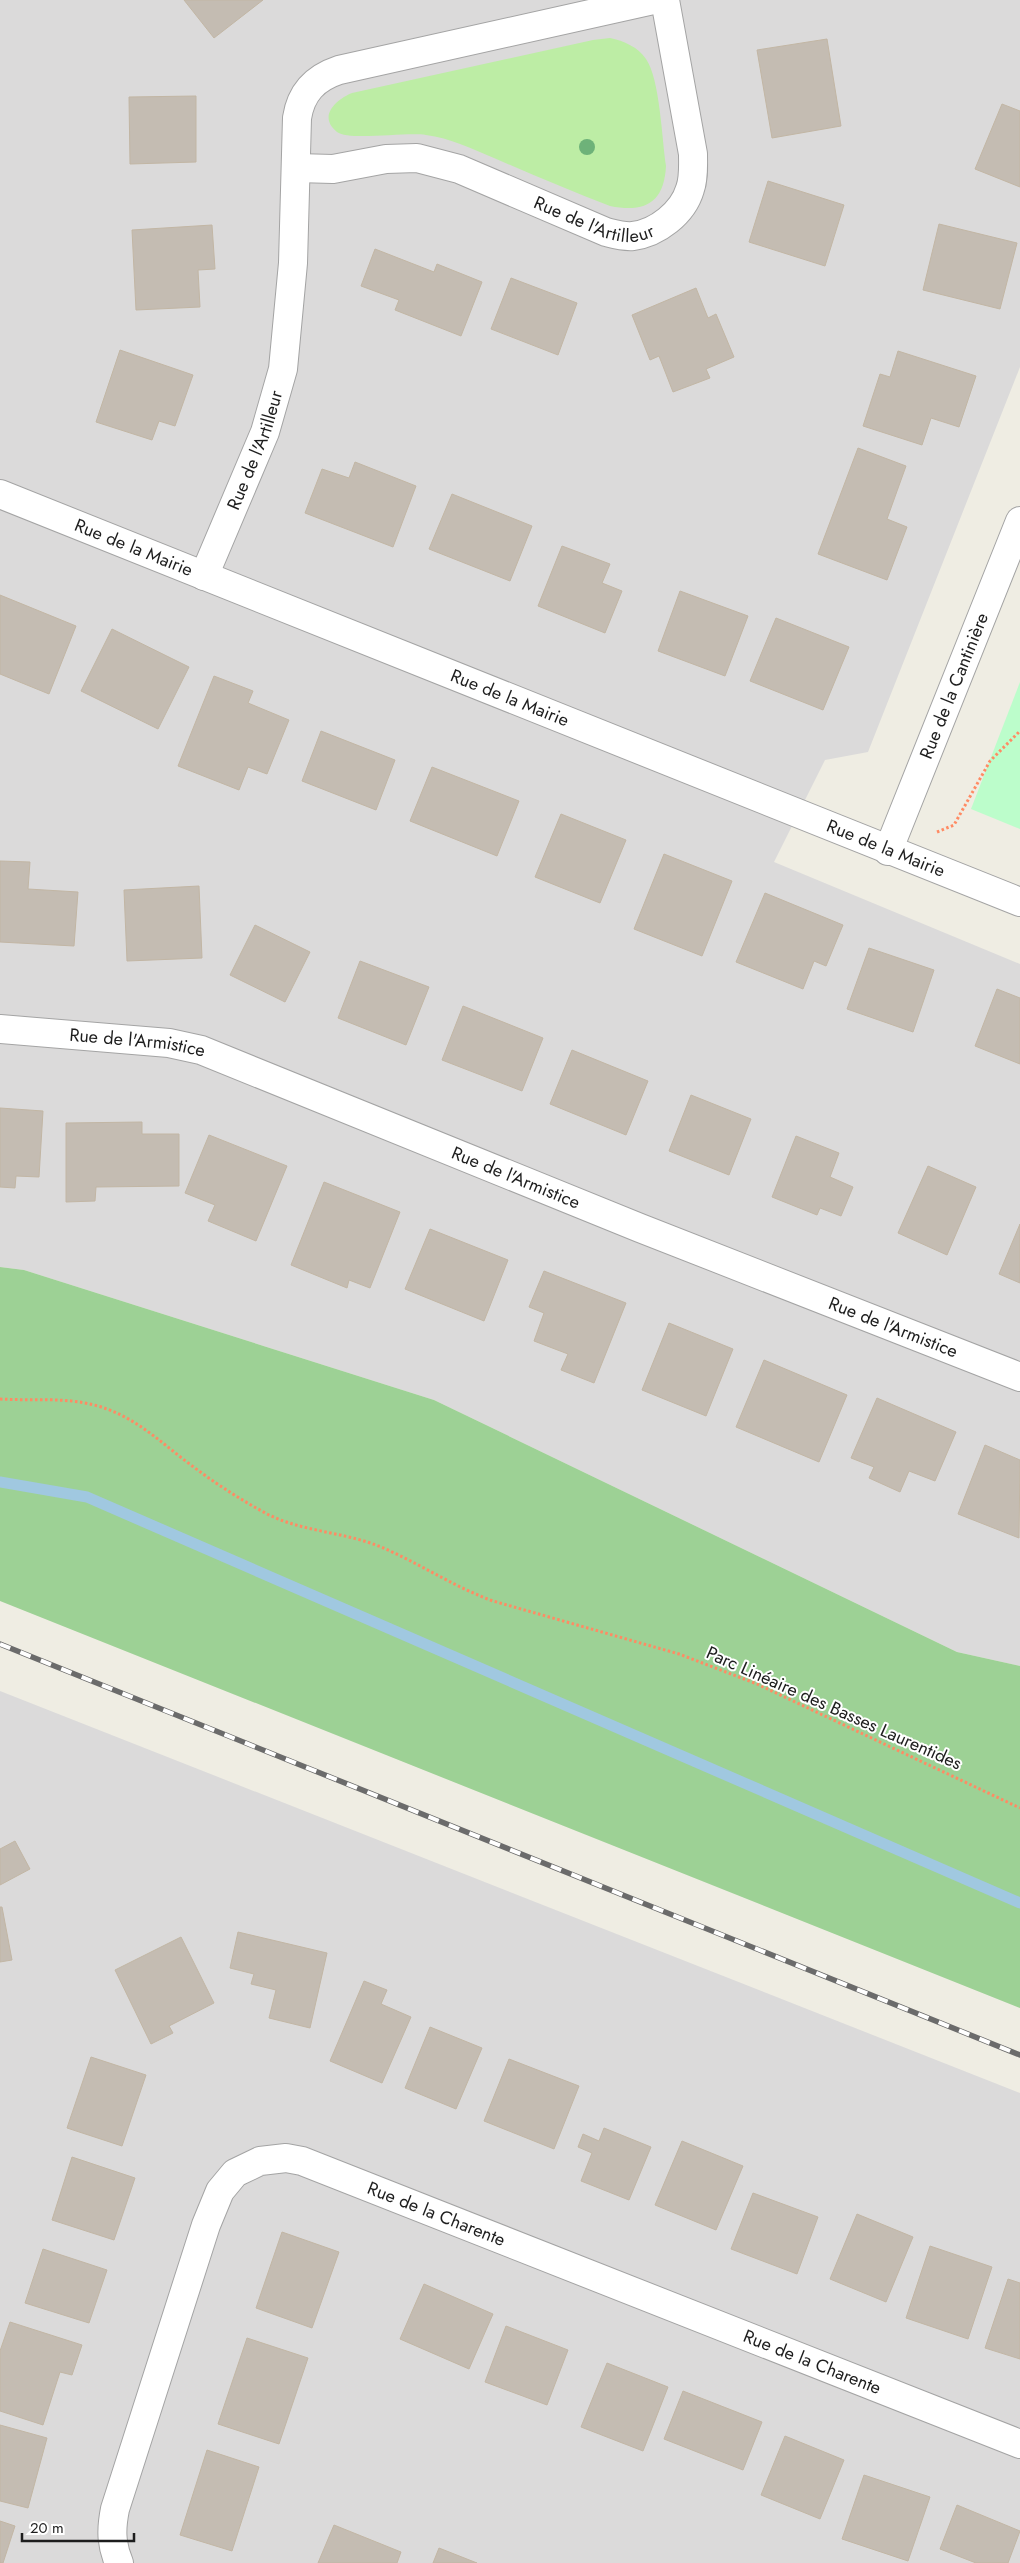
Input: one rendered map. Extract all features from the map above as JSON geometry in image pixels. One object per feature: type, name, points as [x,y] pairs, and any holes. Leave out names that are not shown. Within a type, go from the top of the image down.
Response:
[{"type":"street","name":"Rue de l'Artilleur","points":[[204,576],[265,432],[276,400],[290,308],[299,106],[309,87],[327,74],[399,55],[653,0]]},
{"type":"street","name":"Rue de l'Artilleur","points":[[297,168],[333,170],[386,159],[417,158],[459,170],[606,232],[632,236],[657,227],[668,220],[685,201],[693,175],[693,154],[665,0]]},
{"type":"street","name":"Rue de la Mairie","points":[[0,494],[888,851],[1020,902]]},
{"type":"street","name":"Rue de la Cantinière","points":[[888,851],[1020,521]]},
{"type":"street","name":"Rue de l'Armistice","points":[[0,1029],[161,1042],[201,1050],[631,1224],[1020,1377]]},
{"type":"street","name":"Rue de la Charente","points":[[119,2563],[112,2536],[115,2508],[206,2225],[220,2191],[227,2180],[248,2165],[272,2158],[302,2161],[1020,2444]]},
{"type":"path","points":[[954,825],[990,761],[1020,731]]},
{"type":"path","name":"Parc Linéaire des Basses Laurentides","points":[[0,1399],[74,1402],[108,1409],[136,1422],[218,1485],[271,1516],[294,1525],[350,1536],[382,1548],[475,1595],[686,1656],[757,1684],[1020,1808]]},
{"type":"shaded area","points":[[0,0],[1020,0],[1020,367],[868,752],[825,760],[774,862],[1020,964],[1020,1666],[957,1652],[434,1400],[24,1270],[0,1267]]},
{"type":"shaded area","points":[[0,1691],[1020,2093],[1020,2563],[0,2563]]},
{"type":"green space","points":[[610,38],[630,45],[646,59],[651,68],[660,110],[666,166],[664,179],[657,197],[643,206],[622,208],[610,206],[452,141],[417,134],[343,135],[331,126],[329,120],[329,114],[335,104],[352,93],[593,40]]},
{"type":"green space","points":[[1020,682],[1020,829],[971,809]]},
{"type":"green space","points":[[0,1267],[24,1270],[434,1400],[957,1652],[1020,1666],[1020,2008],[0,1601]]},
{"type":"building","points":[[184,0],[263,0],[214,38]]},
{"type":"building","points":[[827,39],[841,126],[772,138],[757,50]]},
{"type":"building","points":[[196,96],[196,162],[130,164],[129,97]]},
{"type":"building","points":[[1002,104],[1020,111],[1020,187],[975,169]]},
{"type":"building","points":[[768,181],[844,205],[825,266],[749,242]]},
{"type":"building","points":[[939,224],[1017,243],[1000,309],[923,290]]},
{"type":"building","points":[[212,225],[215,269],[198,270],[200,307],[136,310],[132,230]]},
{"type":"building","points":[[375,249],[434,272],[437,264],[482,282],[461,336],[395,310],[399,300],[361,286]]},
{"type":"building","points":[[511,278],[577,303],[558,355],[491,329]]},
{"type":"building","points":[[696,288],[708,318],[716,314],[734,357],[706,369],[710,378],[673,392],[659,356],[650,360],[632,315]]},
{"type":"building","points":[[120,350],[193,375],[175,426],[159,421],[152,440],[96,422]]},
{"type":"building","points":[[898,351],[976,376],[959,427],[931,418],[922,445],[863,426],[880,374],[890,377]]},
{"type":"building","points":[[858,448],[906,466],[887,519],[907,527],[887,580],[818,554]]},
{"type":"building","points":[[355,462],[416,486],[393,547],[305,513],[322,469],[349,478]]},
{"type":"building","points":[[452,494],[532,526],[510,581],[429,549]]},
{"type":"building","points":[[562,546],[610,564],[602,583],[622,591],[605,633],[538,606]]},
{"type":"building","points":[[680,591],[748,616],[725,676],[658,651]]},
{"type":"building","points":[[0,595],[76,626],[49,694],[0,674]]},
{"type":"building","points":[[776,618],[849,647],[823,710],[750,681]]},
{"type":"building","points":[[112,629],[189,667],[158,729],[81,691]]},
{"type":"building","points":[[214,676],[253,691],[248,703],[289,720],[267,774],[248,767],[239,790],[178,766]]},
{"type":"building","points":[[321,731],[395,760],[376,810],[302,781]]},
{"type":"building","points":[[432,767],[519,801],[497,856],[410,821]]},
{"type":"building","points":[[561,814],[626,840],[600,903],[535,877]]},
{"type":"building","points":[[664,854],[732,881],[702,956],[634,929]]},
{"type":"building","points":[[0,861],[30,862],[28,889],[78,892],[74,946],[0,942]]},
{"type":"building","points":[[199,886],[202,958],[127,961],[124,890]]},
{"type":"building","points":[[765,893],[843,925],[826,966],[814,961],[803,989],[736,962]]},
{"type":"building","points":[[255,925],[310,952],[285,1002],[230,975]]},
{"type":"building","points":[[869,948],[934,970],[913,1032],[847,1009]]},
{"type":"building","points":[[360,961],[429,987],[406,1045],[338,1018]]},
{"type":"building","points":[[997,989],[1020,998],[1020,1064],[975,1046]]},
{"type":"building","points":[[463,1006],[543,1038],[522,1091],[442,1060]]},
{"type":"building","points":[[572,1050],[648,1081],[626,1135],[550,1104]]},
{"type":"building","points":[[691,1095],[751,1119],[729,1175],[669,1151]]},
{"type":"building","points":[[0,1108],[43,1111],[39,1177],[16,1176],[15,1188],[0,1187]]},
{"type":"building","points":[[142,1122],[142,1134],[179,1134],[179,1186],[96,1187],[95,1201],[66,1202],[66,1123]]},
{"type":"building","points":[[209,1135],[287,1166],[256,1241],[208,1221],[215,1205],[185,1193]]},
{"type":"building","points":[[796,1136],[839,1153],[830,1177],[853,1187],[841,1216],[820,1208],[817,1215],[772,1197]]},
{"type":"building","points":[[928,1166],[976,1187],[947,1255],[898,1233]]},
{"type":"building","points":[[324,1182],[400,1212],[370,1288],[349,1280],[347,1288],[291,1265]]},
{"type":"building","points":[[1020,1224],[1020,1283],[999,1274]]},
{"type":"building","points":[[430,1229],[508,1260],[484,1321],[405,1289]]},
{"type":"building","points":[[544,1271],[626,1303],[594,1383],[561,1370],[568,1354],[534,1341],[544,1313],[529,1307]]},
{"type":"building","points":[[669,1323],[733,1349],[706,1416],[642,1390]]},
{"type":"building","points":[[764,1360],[847,1395],[819,1462],[736,1427]]},
{"type":"building","points":[[877,1398],[956,1432],[935,1481],[909,1471],[900,1492],[869,1478],[874,1467],[851,1458]]},
{"type":"building","points":[[985,1445],[1020,1460],[1019,1538],[958,1514]]},
{"type":"building","points":[[15,1841],[30,1869],[0,1885],[0,1849]]},
{"type":"building","points":[[0,1907],[2,1907],[12,1960],[0,1962]]},
{"type":"building","points":[[238,1932],[327,1953],[310,2028],[269,2018],[276,1990],[251,1984],[254,1974],[230,1968]]},
{"type":"building","points":[[181,1937],[214,2003],[169,2026],[173,2033],[151,2044],[115,1970]]},
{"type":"building","points":[[364,1981],[387,1990],[381,2004],[411,2017],[382,2083],[330,2061]]},
{"type":"building","points":[[430,2027],[482,2048],[456,2109],[405,2088]]},
{"type":"building","points":[[91,2057],[146,2075],[122,2146],[67,2128]]},
{"type":"building","points":[[509,2059],[579,2086],[554,2149],[484,2121]]},
{"type":"building","points":[[604,2128],[651,2147],[629,2200],[581,2181],[592,2153],[578,2147],[583,2134],[599,2141]]},
{"type":"building","points":[[682,2141],[743,2166],[716,2230],[655,2205]]},
{"type":"building","points":[[72,2157],[135,2178],[114,2240],[52,2220]]},
{"type":"building","points":[[753,2193],[818,2217],[797,2274],[731,2249]]},
{"type":"building","points":[[857,2214],[913,2237],[886,2302],[830,2279]]},
{"type":"building","points":[[282,2232],[339,2252],[312,2328],[256,2308]]},
{"type":"building","points":[[930,2246],[992,2267],[968,2339],[906,2318]]},
{"type":"building","points":[[43,2249],[107,2270],[89,2323],[25,2303]]},
{"type":"building","points":[[1008,2279],[1020,2283],[1020,2359],[985,2348]]},
{"type":"building","points":[[424,2284],[493,2314],[469,2369],[400,2339]]},
{"type":"building","points":[[10,2322],[82,2345],[72,2375],[60,2372],[43,2425],[0,2411],[0,2351]]},
{"type":"building","points":[[506,2326],[568,2350],[547,2405],[485,2382]]},
{"type":"building","points":[[247,2338],[308,2358],[279,2444],[218,2424]]},
{"type":"building","points":[[607,2363],[668,2387],[643,2451],[581,2427]]},
{"type":"building","points":[[683,2391],[762,2422],[743,2470],[664,2439]]},
{"type":"building","points":[[0,2425],[47,2438],[28,2508],[0,2501]]},
{"type":"building","points":[[785,2436],[844,2460],[820,2519],[761,2495]]},
{"type":"building","points":[[207,2450],[259,2467],[232,2551],[180,2535]]},
{"type":"building","points":[[864,2475],[930,2497],[908,2561],[842,2539]]},
{"type":"building","points":[[957,2505],[1020,2531],[1008,2563],[976,2563],[940,2549]]},
{"type":"building","points":[[0,2521],[15,2526],[3,2563],[0,2563]]},
{"type":"building","points":[[334,2525],[401,2552],[397,2563],[318,2563]]},
{"type":"building","points":[[439,2548],[477,2563],[433,2563]]},
{"type":"waterway","points":[[0,1482],[87,1497],[1020,1903]]},
{"type":"railway","points":[[0,1644],[1020,2055]]}]
